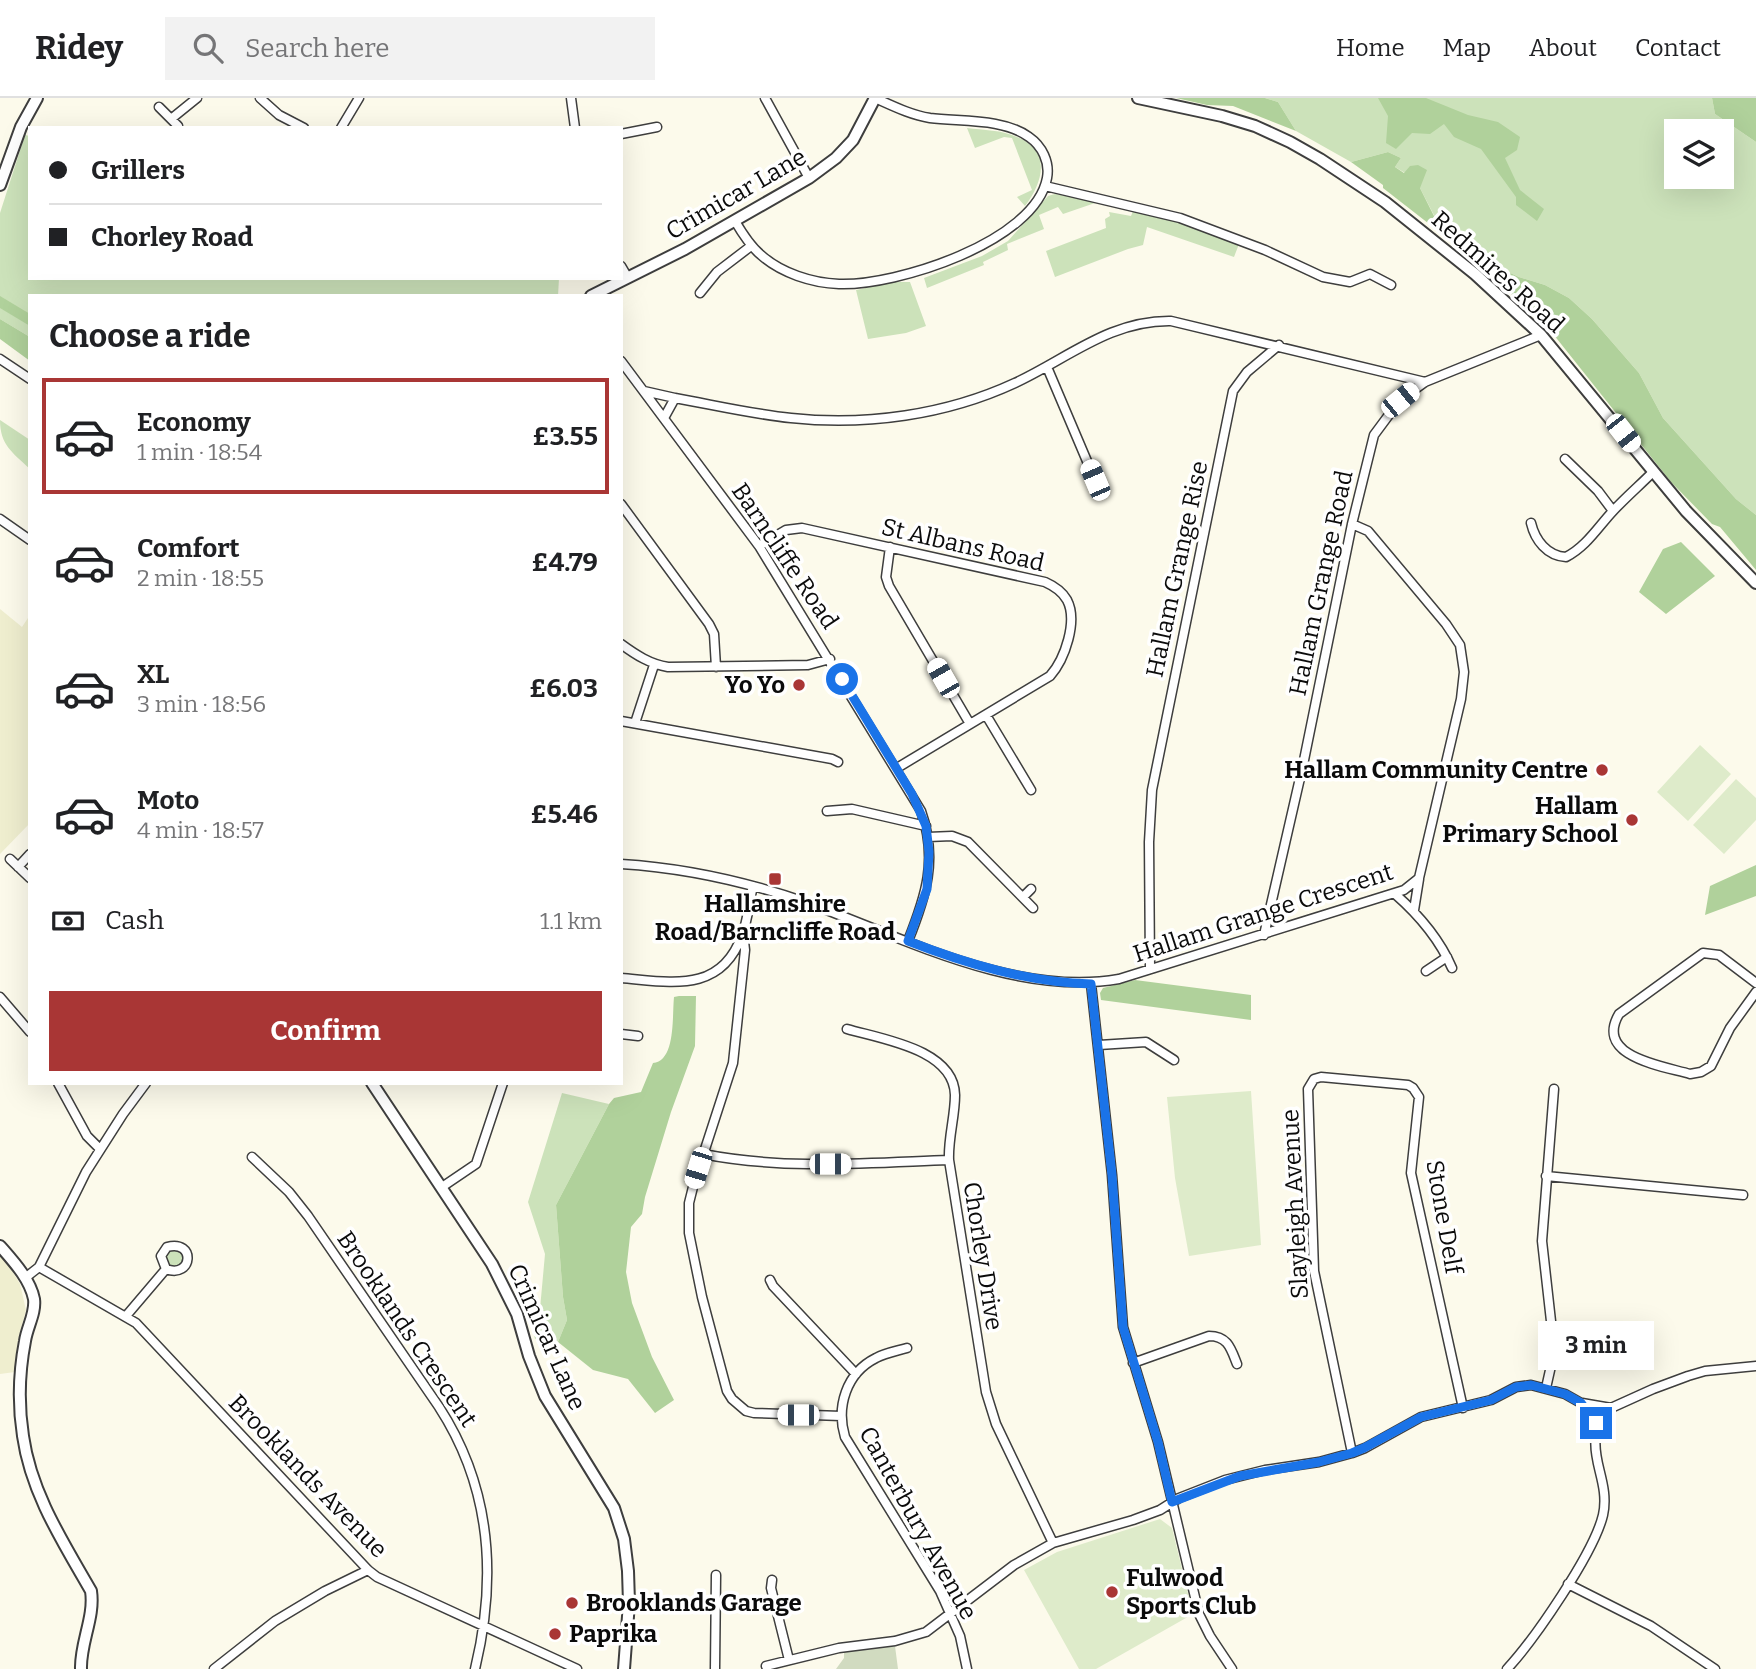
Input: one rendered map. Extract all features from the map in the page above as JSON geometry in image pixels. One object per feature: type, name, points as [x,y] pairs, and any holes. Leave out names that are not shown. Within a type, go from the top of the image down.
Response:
[{"type":"street","points":[[0,186],[21,127],[37,98]]},
{"type":"street","points":[[171,119],[197,98]]},
{"type":"street","points":[[260,98],[279,115],[300,126]]},
{"type":"street","points":[[342,126],[359,98]]},
{"type":"street","points":[[571,98],[575,126]]},
{"type":"street","points":[[765,98],[809,178]]},
{"type":"street","points":[[734,221],[751,246],[772,264],[814,281],[840,284],[877,281],[943,262],[1001,235],[1032,206],[1045,186],[1048,167],[1042,149],[1019,131],[993,124],[918,115],[875,98]]},
{"type":"street","name":"Crimicar Lane","points":[[595,294],[809,178],[836,158],[853,140],[875,98]]},
{"type":"street","name":"Redmires Road","points":[[1139,98],[1255,125],[1320,159],[1385,202],[1485,283],[1541,335],[1686,511],[1756,583]]},
{"type":"street","points":[[159,107],[178,126]]},
{"type":"street","points":[[623,134],[657,127]]},
{"type":"street","points":[[1045,186],[1180,218],[1265,250],[1323,277],[1350,282],[1370,274],[1391,285]]},
{"type":"street","points":[[700,293],[717,272],[751,246]]},
{"type":"street","points":[[623,269],[628,278]]},
{"type":"street","points":[[643,391],[791,418],[833,421],[898,416],[957,404],[1016,383],[1100,336],[1154,320],[1171,321],[1279,345],[1425,382]]},
{"type":"street","name":"Hallam Grange Road","points":[[1264,935],[1303,765],[1352,524],[1374,435],[1400,400],[1425,382],[1541,335]]},
{"type":"street","name":"Hallam Grange Rise","points":[[1150,969],[1149,842],[1152,790],[1230,404],[1238,382],[1279,345]]},
{"type":"street","points":[[0,359],[28,378]]},
{"type":"street","name":"Barncliffe Road","points":[[623,364],[760,545],[922,811],[928,837],[927,889],[908,941]]},
{"type":"street","points":[[1046,367],[1095,480]]},
{"type":"street","points":[[664,418],[675,398]]},
{"type":"street","points":[[1565,459],[1598,491],[1613,511]]},
{"type":"street","points":[[1531,523],[1537,541],[1550,552],[1566,557],[1589,539],[1613,511],[1654,472]]},
{"type":"street","points":[[623,507],[709,624],[714,634],[716,667]]},
{"type":"street","points":[[0,519],[28,539]]},
{"type":"street","name":"Hallam Grange Crescent","points":[[623,864],[677,870],[752,886],[808,903],[973,964],[1050,981],[1091,984],[1119,979],[1404,890],[1419,878],[1461,699],[1464,657],[1455,635],[1377,541],[1368,531],[1352,524]]},
{"type":"street","name":"St Albans Road","points":[[760,545],[793,528],[1045,582],[1054,586],[1067,600],[1069,631],[1055,670],[1050,676],[897,768]]},
{"type":"street","points":[[890,547],[886,577],[889,586],[970,724]]},
{"type":"street","points":[[623,645],[654,664],[677,667],[808,665],[830,659]]},
{"type":"street","points":[[635,723],[654,664]]},
{"type":"street","points":[[986,715],[1031,790]]},
{"type":"street","points":[[623,721],[787,750],[838,762]]},
{"type":"street","points":[[827,811],[834,808],[852,809],[926,826]]},
{"type":"street","points":[[928,837],[952,836],[968,842],[1033,908]]},
{"type":"street","points":[[18,867],[28,856]]},
{"type":"street","points":[[10,859],[28,876]]},
{"type":"street","points":[[1414,910],[1419,878]]},
{"type":"street","points":[[623,978],[694,981],[707,978],[718,971],[735,951],[743,933],[752,886]]},
{"type":"street","points":[[1023,897],[1031,889]]},
{"type":"street","points":[[1395,894],[1414,910],[1441,944],[1452,968]]},
{"type":"street","points":[[743,933],[746,941],[733,1063],[690,1203],[689,1233],[702,1297],[727,1391],[739,1406],[754,1413],[841,1416]]},
{"type":"street","points":[[735,951],[744,961]]},
{"type":"street","points":[[1756,983],[1719,955],[1703,953],[1619,1014],[1614,1026],[1616,1042],[1626,1054],[1690,1074],[1701,1072],[1712,1066],[1730,1028],[1756,992]]},
{"type":"street","points":[[1426,971],[1447,957]]},
{"type":"street","points":[[1091,984],[1112,1175],[1123,1327],[1158,1442],[1199,1614],[1232,1669]]},
{"type":"street","points":[[0,997],[28,1030]]},
{"type":"street","name":"Chorley Drive","points":[[847,1029],[921,1052],[937,1061],[954,1086],[948,1143],[949,1160],[976,1338],[990,1408],[1053,1544]]},
{"type":"street","points":[[623,1034],[638,1036]]},
{"type":"street","points":[[1099,1045],[1146,1042],[1174,1060]]},
{"type":"street","name":"Slayleigh Avenue","points":[[1352,1453],[1314,1271],[1308,1089],[1314,1079],[1321,1077],[1358,1080]]},
{"type":"street","name":"Stone Delf","points":[[1358,1080],[1408,1085],[1413,1087],[1419,1097],[1411,1173],[1463,1408]]},
{"type":"street","points":[[59,1085],[87,1136],[100,1149]]},
{"type":"street","points":[[25,1278],[39,1267],[86,1172],[145,1085]]},
{"type":"street","name":"Crimicar Lane","points":[[373,1085],[481,1245],[508,1293],[545,1396],[594,1472],[617,1516],[628,1571],[629,1603],[624,1669]]},
{"type":"street","points":[[442,1187],[476,1164],[502,1085]]},
{"type":"street","points":[[1546,1388],[1553,1357],[1542,1241],[1554,1090]]},
{"type":"street","points":[[703,1154],[785,1164],[949,1160]]},
{"type":"street","name":"Brooklands Crescent","points":[[252,1157],[289,1192],[308,1216],[455,1431],[468,1459],[481,1509],[488,1566],[484,1626],[475,1669]]},
{"type":"street","points":[[1546,1176],[1744,1195]]},
{"type":"street","points":[[0,1246],[25,1278],[34,1301],[21,1368],[20,1410],[29,1467],[41,1499],[91,1591],[93,1602],[80,1657],[81,1669]]},
{"type":"street","name":"Brooklands Avenue","points":[[39,1267],[136,1323],[368,1570],[388,1583],[577,1669]]},
{"type":"street","points":[[126,1315],[166,1269]]},
{"type":"street","points":[[770,1280],[772,1286],[856,1374],[874,1358],[907,1348]]},
{"type":"street","points":[[1133,1363],[1209,1336],[1218,1336],[1228,1344],[1237,1364]]},
{"type":"street","points":[[1507,1669],[1533,1637],[1600,1526],[1605,1494],[1594,1450],[1598,1426],[1611,1408],[1653,1389],[1705,1371],[1756,1366]]},
{"type":"street","name":"Canterbury Avenue","points":[[856,1374],[845,1392],[841,1416],[845,1437],[952,1614],[967,1669]]},
{"type":"street","points":[[766,1666],[839,1648],[895,1641],[926,1632],[1003,1572],[1053,1544],[1133,1520],[1240,1476],[1319,1462],[1352,1453],[1421,1417],[1491,1400],[1516,1387],[1531,1385],[1546,1388],[1581,1403],[1611,1408]]},
{"type":"street","points":[[1581,1403],[1598,1426]]},
{"type":"street","points":[[214,1669],[296,1607],[368,1570]]},
{"type":"street","points":[[715,1669],[716,1575]]},
{"type":"street","points":[[772,1580],[771,1588],[789,1660]]},
{"type":"street","points":[[1567,1584],[1651,1626],[1715,1669]]},
{"type":"green space","points":[[1176,98],[1265,98],[1278,102],[1296,131],[1233,106],[1207,105]]},
{"type":"green space","points":[[1265,98],[1712,98],[1715,114],[1722,119],[1664,119],[1664,189],[1734,189],[1734,127],[1756,142],[1756,515],[1736,499],[1663,418],[1639,373],[1592,319],[1569,298],[1545,285],[1519,277],[1487,262],[1439,225],[1420,188],[1395,167],[1401,158],[1388,152],[1351,162],[1296,131],[1278,102]]},
{"type":"green space","points":[[1378,98],[1426,98],[1468,115],[1498,122],[1520,137],[1517,150],[1505,158],[1520,190],[1544,209],[1537,221],[1516,205],[1516,197],[1481,149],[1454,137],[1444,124],[1430,134],[1412,133],[1396,149],[1386,143],[1388,116]]},
{"type":"green space","points":[[1712,98],[1756,98],[1756,142],[1734,127],[1734,119],[1722,119],[1715,114]]},
{"type":"green space","points":[[967,128],[1011,135],[1036,150],[1040,159],[1040,177],[1025,206],[1017,197],[1032,190],[1012,138],[1004,137],[975,148]]},
{"type":"green space","points":[[25,135],[28,136],[28,280],[559,280],[558,294],[28,294],[28,336],[0,319],[0,213]]},
{"type":"green space","points":[[1388,152],[1401,158],[1395,167],[1404,173],[1410,166],[1418,165],[1427,170],[1420,188],[1439,226],[1487,262],[1519,277],[1545,285],[1569,298],[1592,319],[1639,373],[1663,418],[1736,499],[1756,515],[1756,570],[1720,527],[1712,524],[1671,482],[1526,300],[1518,301],[1471,252],[1451,241],[1351,162]]},
{"type":"green space","points":[[1055,194],[1095,203],[1063,214],[1058,207],[1039,215],[1044,229],[1007,244],[1008,250],[983,262],[984,265],[927,288],[924,278],[982,256],[1008,241],[1048,196]]},
{"type":"green space","points":[[1134,209],[1202,229],[1239,244],[1234,257],[1147,227],[1143,245],[1055,277],[1046,251],[1106,228],[1105,219],[1110,216],[1109,212],[1131,216]]},
{"type":"green space","points":[[895,282],[910,282],[926,326],[906,333],[868,339],[856,290]]},
{"type":"green space","points":[[0,296],[28,313],[28,325],[0,308]]},
{"type":"green space","points":[[0,319],[28,336],[28,360],[0,339]]},
{"type":"green space","points":[[0,420],[28,439],[28,467],[5,442]]},
{"type":"green space","points":[[1681,542],[1715,576],[1666,614],[1639,592],[1663,549]]},
{"type":"green space","points":[[0,609],[22,627],[28,618],[28,825],[0,854]]},
{"type":"green space","points":[[1700,745],[1731,774],[1688,821],[1657,792]]},
{"type":"green space","points":[[1736,779],[1756,798],[1756,820],[1724,854],[1693,825]]},
{"type":"green space","points":[[1756,865],[1756,896],[1705,915],[1710,886]]},
{"type":"green space","points":[[1135,980],[1251,995],[1251,1020],[1101,1000],[1100,993],[1103,988]]},
{"type":"green space","points":[[696,996],[695,1046],[671,1112],[642,1214],[631,1227],[626,1272],[632,1303],[652,1357],[674,1400],[655,1413],[628,1379],[593,1370],[558,1342],[567,1320],[556,1205],[609,1104],[614,1098],[641,1092],[653,1063],[666,1055],[671,1036],[674,997]]},
{"type":"green space","points":[[1251,1091],[1261,1245],[1189,1256],[1175,1178],[1167,1097]]},
{"type":"green space","points":[[562,1093],[609,1104],[556,1205],[567,1320],[558,1342],[546,1336],[535,1339],[529,1316],[540,1309],[545,1254],[528,1202]]},
{"type":"green space","points":[[175,1250],[181,1253],[184,1259],[181,1265],[175,1268],[169,1265],[166,1259],[169,1253]]},
{"type":"green space","points":[[0,1251],[20,1284],[26,1310],[18,1340],[15,1372],[0,1374]]},
{"type":"green space","name":"Fulwood Sports Club","points":[[1160,1519],[1172,1528],[1193,1614],[1096,1669],[1079,1669],[1024,1570],[1057,1552]]},
{"type":"green space","points":[[895,1646],[898,1669],[836,1669],[844,1658],[844,1652]]},
{"type":"place","name":"Yo Yo","points":[[799,685]]},
{"type":"place","name":"Hallam Community Centre","points":[[1602,770]]},
{"type":"place","name":"Hallam Primary School","points":[[1632,820]]},
{"type":"place","name":"Hallamshire Road/Barncliffe Road","points":[[775,879]]},
{"type":"place","name":"Fulwood Sports Club","points":[[1112,1592]]},
{"type":"place","name":"Brooklands Garage","points":[[572,1603]]},
{"type":"place","name":"Paprika","points":[[555,1634]]},
{"type":"route","points":[[842,679],[922,811],[926,826],[929,852],[927,889],[908,941],[973,964],[1017,975],[1091,984],[1112,1175],[1125,1340],[1158,1442],[1172,1502],[1225,1480],[1352,1453],[1421,1417],[1491,1400],[1516,1387],[1531,1385],[1565,1394],[1581,1403],[1596,1423]]}]
